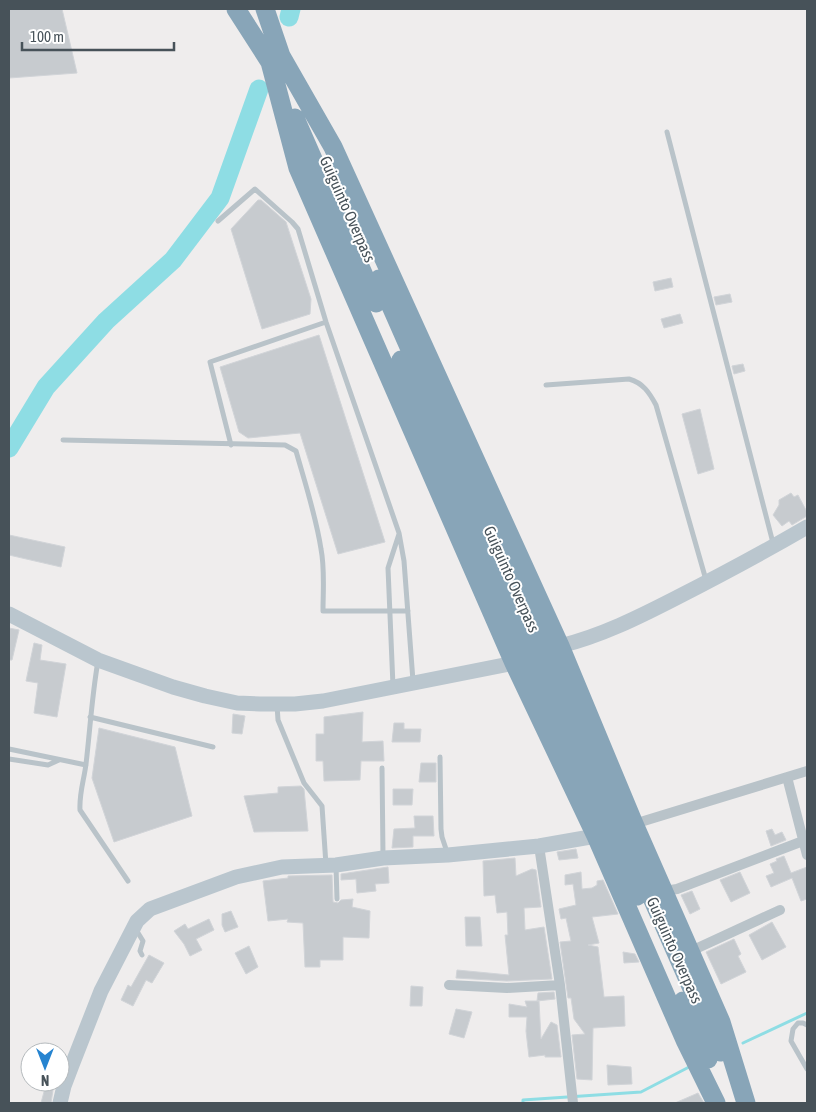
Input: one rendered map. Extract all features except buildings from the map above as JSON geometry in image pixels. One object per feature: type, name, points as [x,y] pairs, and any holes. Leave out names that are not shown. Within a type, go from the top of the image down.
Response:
[{"type":"highway","points":[[236,9],[275,59],[333,147],[560,646],[634,824],[721,1022],[744,1103]]},
{"type":"highway","points":[[266,9],[298,168],[514,663],[606,824],[685,1040],[716,1103]]},
{"type":"highway","name":"Guiguinto Overpass","points":[[275,59],[436,423],[726,1103]]},
{"type":"highway","name":"Guiguinto Overpass","points":[[606,824],[688,981],[744,1103]]},
{"type":"main road","points":[[560,646],[579,641],[631,621],[706,583],[807,526]]},
{"type":"main road","points":[[9,614],[98,660],[173,687],[237,703],[295,704],[323,701],[514,663]]},
{"type":"main road","points":[[60,1103],[64,1086],[101,990],[134,927],[150,909],[236,877],[282,867],[331,865],[384,858],[448,855],[539,846],[606,824]]},
{"type":"street","points":[[634,824],[807,771]]},
{"type":"street","points":[[787,777],[807,855]]},
{"type":"street","points":[[664,891],[677,889],[803,841]]},
{"type":"street","points":[[539,846],[560,985],[573,1102]]},
{"type":"street","points":[[691,951],[780,910]]},
{"type":"street","points":[[449,985],[507,988],[560,985]]},
{"type":"lane","points":[[667,132],[773,546]]},
{"type":"lane","points":[[218,221],[255,189],[298,228],[326,322],[399,533],[404,561],[413,682]]},
{"type":"lane","points":[[232,444],[210,362],[326,322]]},
{"type":"lane","points":[[546,385],[629,379],[638,382],[649,392],[656,404],[706,583]]},
{"type":"lane","points":[[63,440],[286,445],[296,451],[312,507],[321,550],[324,578],[323,611],[408,611]]},
{"type":"lane","points":[[393,686],[388,568],[399,533]]},
{"type":"lane","points":[[98,660],[86,765],[79,797],[80,810],[128,881]]},
{"type":"lane","points":[[277,704],[278,720],[304,783],[322,806],[337,899]]},
{"type":"lane","points":[[90,717],[213,747]]},
{"type":"lane","points":[[9,749],[86,765]]},
{"type":"lane","points":[[440,757],[441,829],[448,855]]},
{"type":"lane","points":[[9,759],[48,765],[60,760]]},
{"type":"lane","points":[[382,768],[384,858]]},
{"type":"lane","points":[[134,927],[143,941],[140,951],[142,955]]},
{"type":"lane","points":[[807,1025],[798,1023],[793,1029],[791,1042],[807,1069]]},
{"type":"waterway","points":[[289,17],[291,9]]},
{"type":"waterway","points":[[9,448],[46,387],[106,321],[173,260],[220,198],[259,89]]},
{"type":"waterway","points":[[743,1043],[807,1013]]},
{"type":"waterway","points":[[523,1103],[523,1100],[641,1092],[691,1066]]}]
